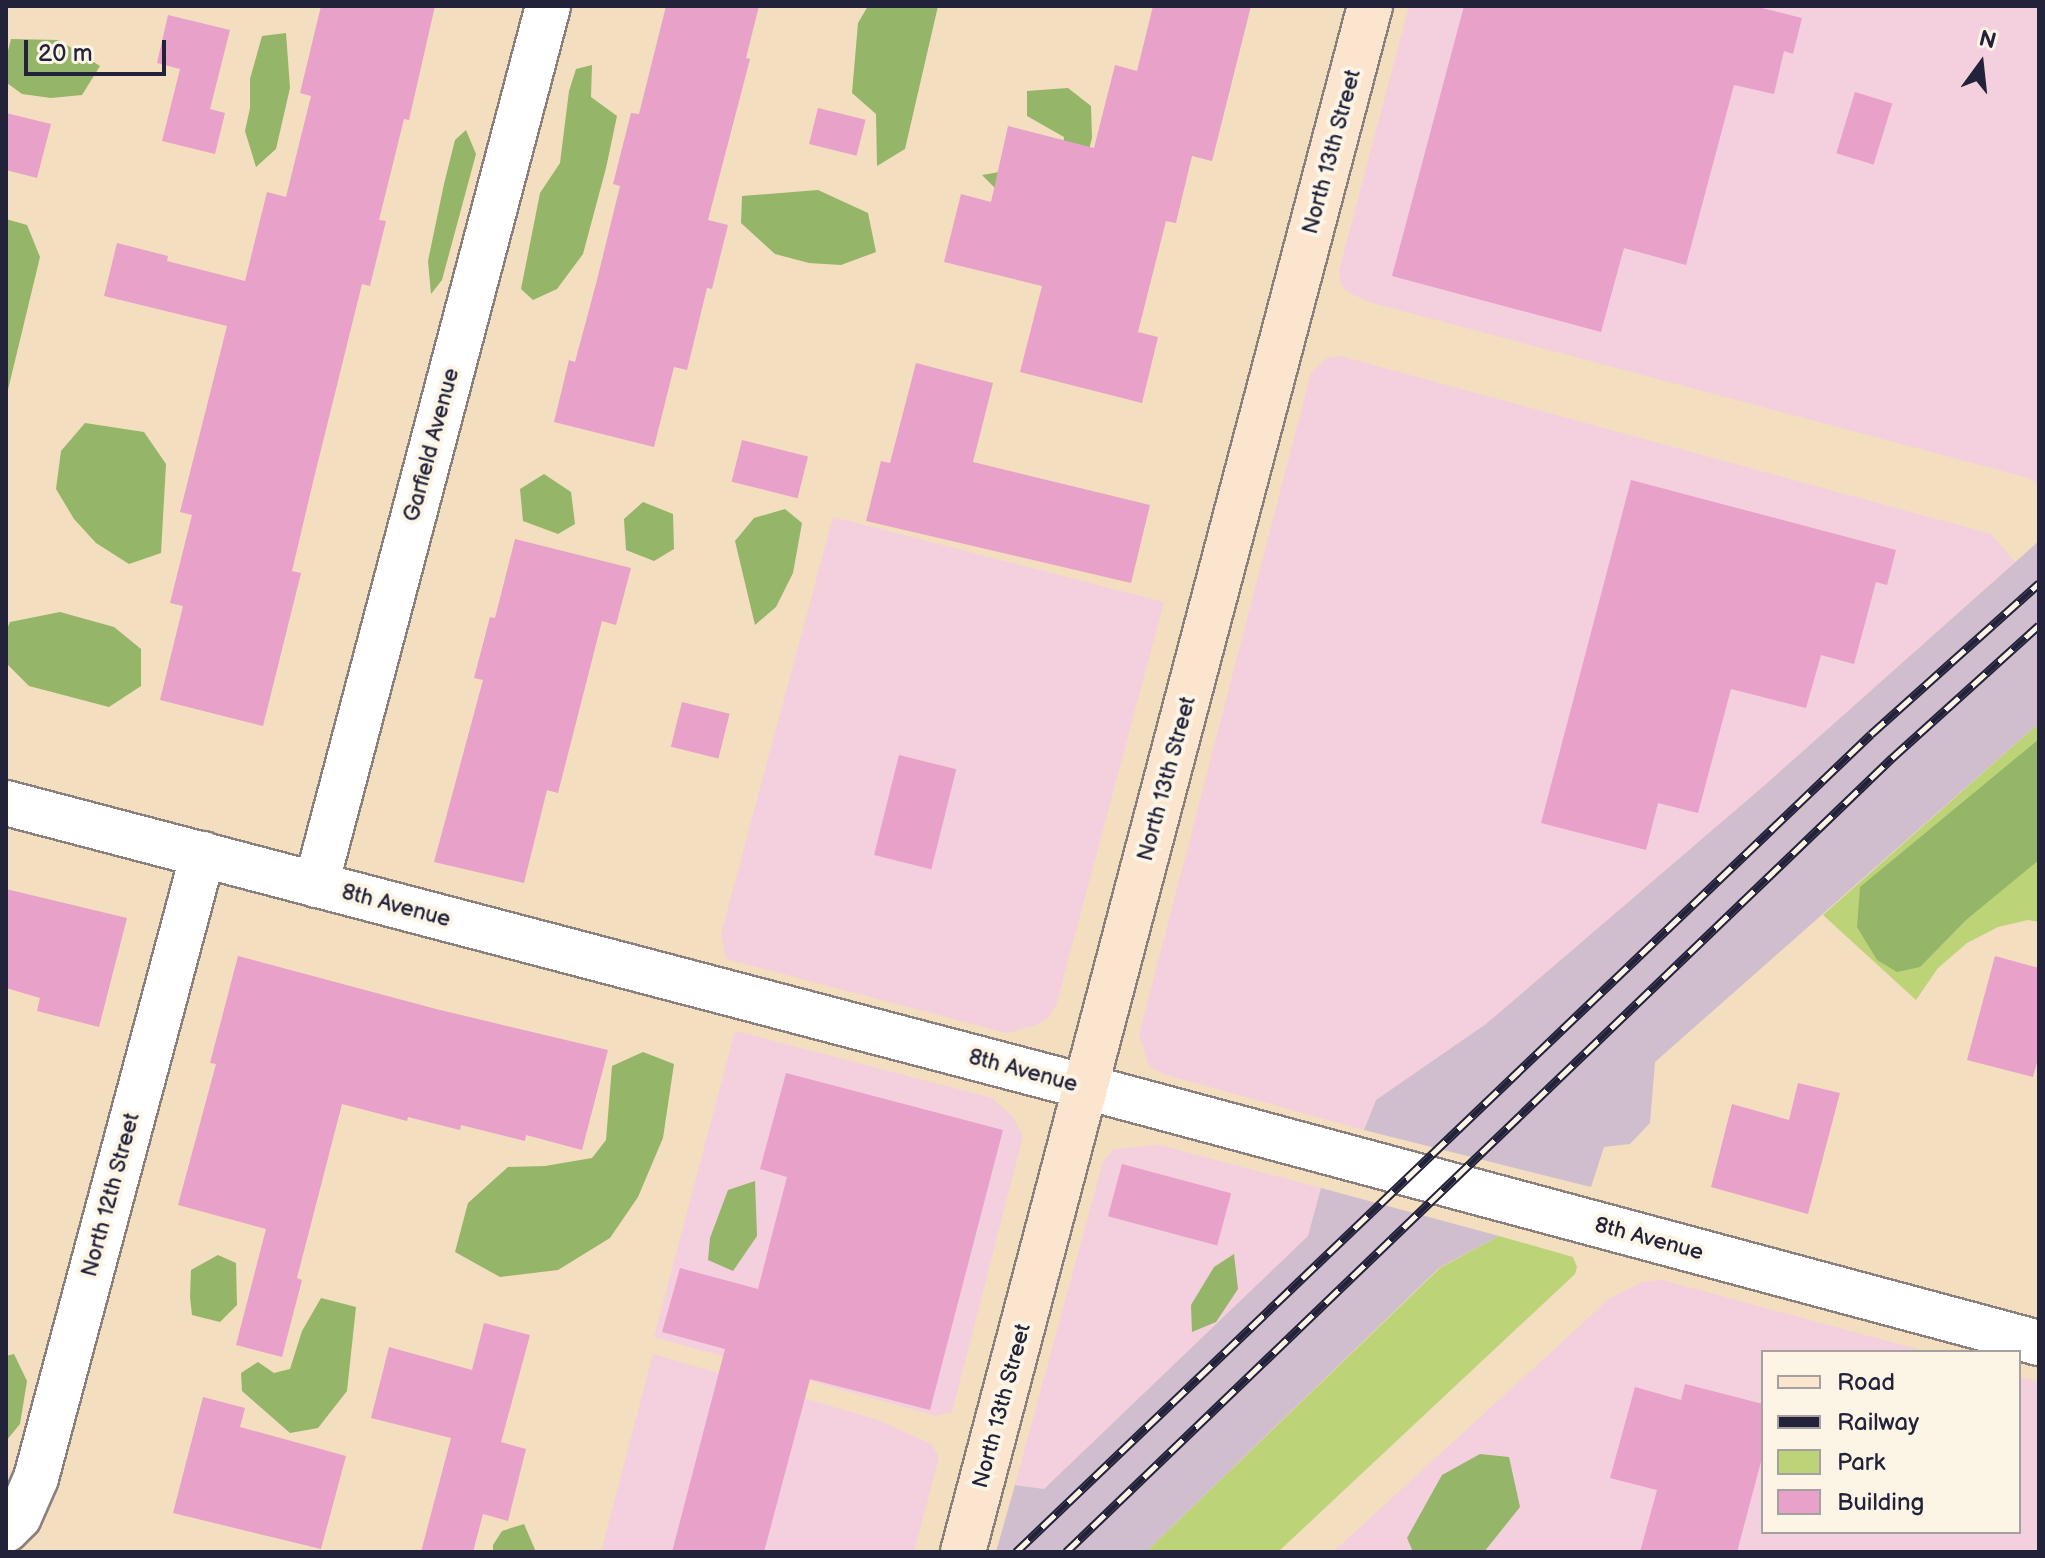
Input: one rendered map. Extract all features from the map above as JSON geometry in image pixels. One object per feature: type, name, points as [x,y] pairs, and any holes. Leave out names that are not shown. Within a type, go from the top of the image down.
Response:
[{"type":"main road","name":"North 13th Street","points":[[963,1552],[1370,6]]},
{"type":"street","name":"Garfield Avenue","points":[[316,885],[548,6]]},
{"type":"street","name":"8th Avenue","points":[[6,803],[1086,1087],[2039,1343]]},
{"type":"street","name":"North 12th Street","points":[[6,1530],[19,1517],[36,1478],[203,854]]},
{"type":"street","points":[[6,1547],[24,1552]]},
{"type":"shaded area","points":[[1409,6],[2039,6],[2039,486],[2029,478],[1369,302],[1348,292],[1341,285],[1339,271]]},
{"type":"shaded area","points":[[1340,356],[1991,534],[2015,562],[1766,784],[1486,1024],[1376,1100],[1364,1130],[1163,1074],[1149,1066],[1139,1035],[1311,373],[1327,358]]},
{"type":"shaded area","points":[[833,517],[1164,602],[1056,1005],[1048,1018],[1036,1025],[1007,1033],[726,959],[721,934]]},
{"type":"shaded area","points":[[2039,541],[2039,723],[1655,1062],[1650,1123],[1630,1144],[1604,1147],[1591,1187],[1364,1130],[1376,1100],[1486,1024],[1766,784]]},
{"type":"shaded area","points":[[735,1031],[992,1098],[1012,1116],[1023,1136],[952,1412],[936,1416],[654,1337]]},
{"type":"shaded area","points":[[1159,1145],[1321,1188],[1308,1236],[1044,1489],[1015,1485],[1103,1162],[1114,1149]]},
{"type":"shaded area","points":[[1321,1188],[1499,1236],[1439,1268],[1146,1552],[996,1552],[1015,1485],[1044,1489],[1308,1236]]},
{"type":"shaded area","points":[[1662,1280],[1921,1350],[1761,1350],[1761,1534],[2021,1534],[2021,1378],[2039,1382],[2039,1552],[1333,1552],[1609,1299],[1642,1282]]},
{"type":"shaded area","points":[[653,1354],[878,1420],[931,1444],[939,1457],[914,1552],[601,1552]]},
{"type":"green space","points":[[868,6],[938,6],[905,149],[877,166],[876,114],[852,93],[858,23]]},
{"type":"green space","points":[[286,33],[290,88],[276,149],[256,167],[245,131],[250,108],[250,79],[262,36]]},
{"type":"green space","points":[[11,39],[59,40],[100,66],[82,95],[51,98],[22,94],[7,83],[6,59]]},
{"type":"green space","points":[[592,65],[591,97],[617,116],[606,168],[583,254],[557,289],[533,300],[521,289],[540,193],[560,163],[569,91],[576,69]]},
{"type":"green space","points":[[1068,88],[1091,106],[1092,138],[1075,204],[996,189],[982,175],[1062,161],[1064,137],[1027,116],[1027,91]]},
{"type":"green space","points":[[466,130],[476,154],[442,280],[431,294],[428,261],[444,184],[455,140]]},
{"type":"green space","points":[[818,190],[868,213],[876,252],[841,265],[809,263],[775,254],[741,223],[742,196]]},
{"type":"green space","points":[[6,219],[27,225],[40,257],[6,398]]},
{"type":"green space","points":[[85,423],[144,432],[166,464],[161,553],[129,564],[96,543],[74,519],[56,489],[61,451]]},
{"type":"green space","points":[[544,474],[571,492],[575,524],[558,534],[523,521],[520,489]]},
{"type":"green space","points":[[643,502],[673,514],[674,549],[654,561],[626,550],[624,519]]},
{"type":"green space","points":[[785,509],[802,523],[793,573],[776,607],[755,625],[735,541],[754,518]]},
{"type":"green space","points":[[60,612],[114,627],[141,649],[141,686],[109,707],[29,686],[6,663],[6,631],[10,622]]},
{"type":"green space","points":[[2039,723],[2039,922],[2028,920],[1998,927],[1967,943],[1938,968],[1916,1000],[1823,915]]},
{"type":"green space","points":[[2039,739],[2039,860],[1966,920],[1920,967],[1897,972],[1877,960],[1857,927],[1860,887]]},
{"type":"green space","points":[[643,1052],[674,1064],[663,1138],[638,1197],[610,1238],[558,1270],[500,1277],[455,1252],[468,1203],[508,1167],[545,1166],[592,1158],[606,1140],[612,1066]]},
{"type":"green space","points":[[755,1181],[757,1236],[733,1271],[708,1260],[710,1238],[728,1190]]},
{"type":"green space","points":[[1499,1236],[1573,1257],[1577,1267],[1575,1274],[1278,1552],[1146,1552],[1440,1268]]},
{"type":"green space","points":[[1234,1254],[1238,1289],[1216,1322],[1192,1332],[1191,1305],[1214,1267]]},
{"type":"green space","points":[[218,1255],[236,1263],[237,1305],[220,1322],[192,1315],[190,1297],[191,1270]]},
{"type":"green space","points":[[321,1298],[356,1307],[347,1391],[318,1428],[290,1433],[242,1391],[241,1373],[258,1362],[274,1373],[290,1369],[302,1331]]},
{"type":"green space","points":[[14,1354],[27,1381],[20,1424],[6,1441],[6,1356]]},
{"type":"green space","points":[[1480,1454],[1509,1457],[1520,1507],[1484,1552],[1413,1552],[1407,1538],[1442,1475]]},
{"type":"green space","points":[[524,1524],[536,1552],[493,1552],[493,1545],[502,1531]]},
{"type":"building","points":[[321,6],[435,6],[409,120],[404,119],[379,220],[386,221],[370,286],[362,284],[313,482],[292,571],[301,573],[263,726],[160,700],[183,606],[170,603],[192,515],[180,512],[227,326],[104,296],[117,243],[168,256],[167,261],[245,281],[267,192],[286,197],[311,96],[300,93]]},
{"type":"building","points":[[666,6],[759,6],[746,58],[750,59],[708,220],[728,225],[712,289],[707,288],[687,370],[674,367],[654,447],[554,422],[569,360],[575,362],[597,280],[620,186],[613,184],[631,113],[639,114]]},
{"type":"building","points":[[1153,6],[1251,6],[1212,161],[1192,156],[1176,223],[1166,221],[1138,332],[1158,337],[1142,403],[1020,372],[1042,286],[944,262],[961,194],[991,202],[1008,126],[1094,148],[1115,65],[1137,71]]},
{"type":"building","points":[[1464,6],[1754,6],[1802,18],[1793,54],[1784,51],[1774,94],[1734,85],[1686,265],[1624,248],[1601,332],[1392,276]]},
{"type":"building","points":[[168,15],[230,30],[210,109],[225,113],[215,154],[162,141],[180,69],[157,63]]},
{"type":"building","points":[[1855,92],[1892,103],[1874,165],[1836,153]]},
{"type":"building","points":[[818,108],[866,120],[857,156],[809,144]]},
{"type":"building","points":[[6,113],[51,124],[37,178],[6,170]]},
{"type":"building","points":[[916,363],[993,383],[973,462],[1150,505],[1131,583],[866,521],[881,461],[890,463]]},
{"type":"building","points":[[742,440],[808,456],[798,498],[732,482]]},
{"type":"building","points":[[1631,480],[1896,550],[1887,585],[1876,582],[1854,664],[1821,655],[1806,708],[1731,689],[1698,813],[1658,803],[1646,850],[1541,823]]},
{"type":"building","points":[[515,539],[631,568],[616,625],[602,621],[558,793],[547,790],[524,883],[434,862],[483,680],[474,678],[490,617],[495,618]]},
{"type":"building","points":[[682,702],[730,714],[718,758],[671,747]]},
{"type":"building","points":[[899,755],[956,769],[931,869],[874,855]]},
{"type":"building","points":[[6,889],[127,918],[99,1027],[37,1011],[40,998],[6,988]]},
{"type":"building","points":[[238,956],[436,1009],[608,1050],[582,1150],[526,1135],[525,1141],[461,1125],[460,1130],[408,1117],[407,1121],[342,1104],[297,1278],[302,1280],[282,1357],[236,1345],[266,1229],[178,1205],[216,1064],[210,1063]]},
{"type":"building","points":[[1995,956],[2039,968],[2039,1055],[2033,1077],[1967,1060]]},
{"type":"building","points":[[786,1073],[1003,1130],[930,1410],[810,1379],[764,1552],[672,1552],[725,1349],[662,1332],[680,1268],[758,1289],[787,1177],[760,1169]]},
{"type":"building","points":[[1798,1083],[1840,1093],[1808,1214],[1711,1187],[1732,1104],[1789,1120]]},
{"type":"building","points":[[1122,1164],[1231,1193],[1217,1245],[1108,1216]]},
{"type":"building","points":[[484,1323],[530,1335],[501,1442],[526,1449],[508,1521],[483,1514],[473,1552],[421,1552],[451,1438],[371,1418],[389,1347],[472,1370]]},
{"type":"building","points":[[1685,1384],[1761,1403],[1761,1462],[1737,1552],[1640,1552],[1657,1490],[1610,1478],[1635,1387],[1681,1400]]},
{"type":"building","points":[[203,1397],[245,1408],[240,1427],[346,1456],[321,1549],[173,1513]]},
{"type":"railway","points":[[1016,1552],[1871,734],[2039,583]]},
{"type":"railway","points":[[1066,1552],[1892,758],[2039,625]]}]
